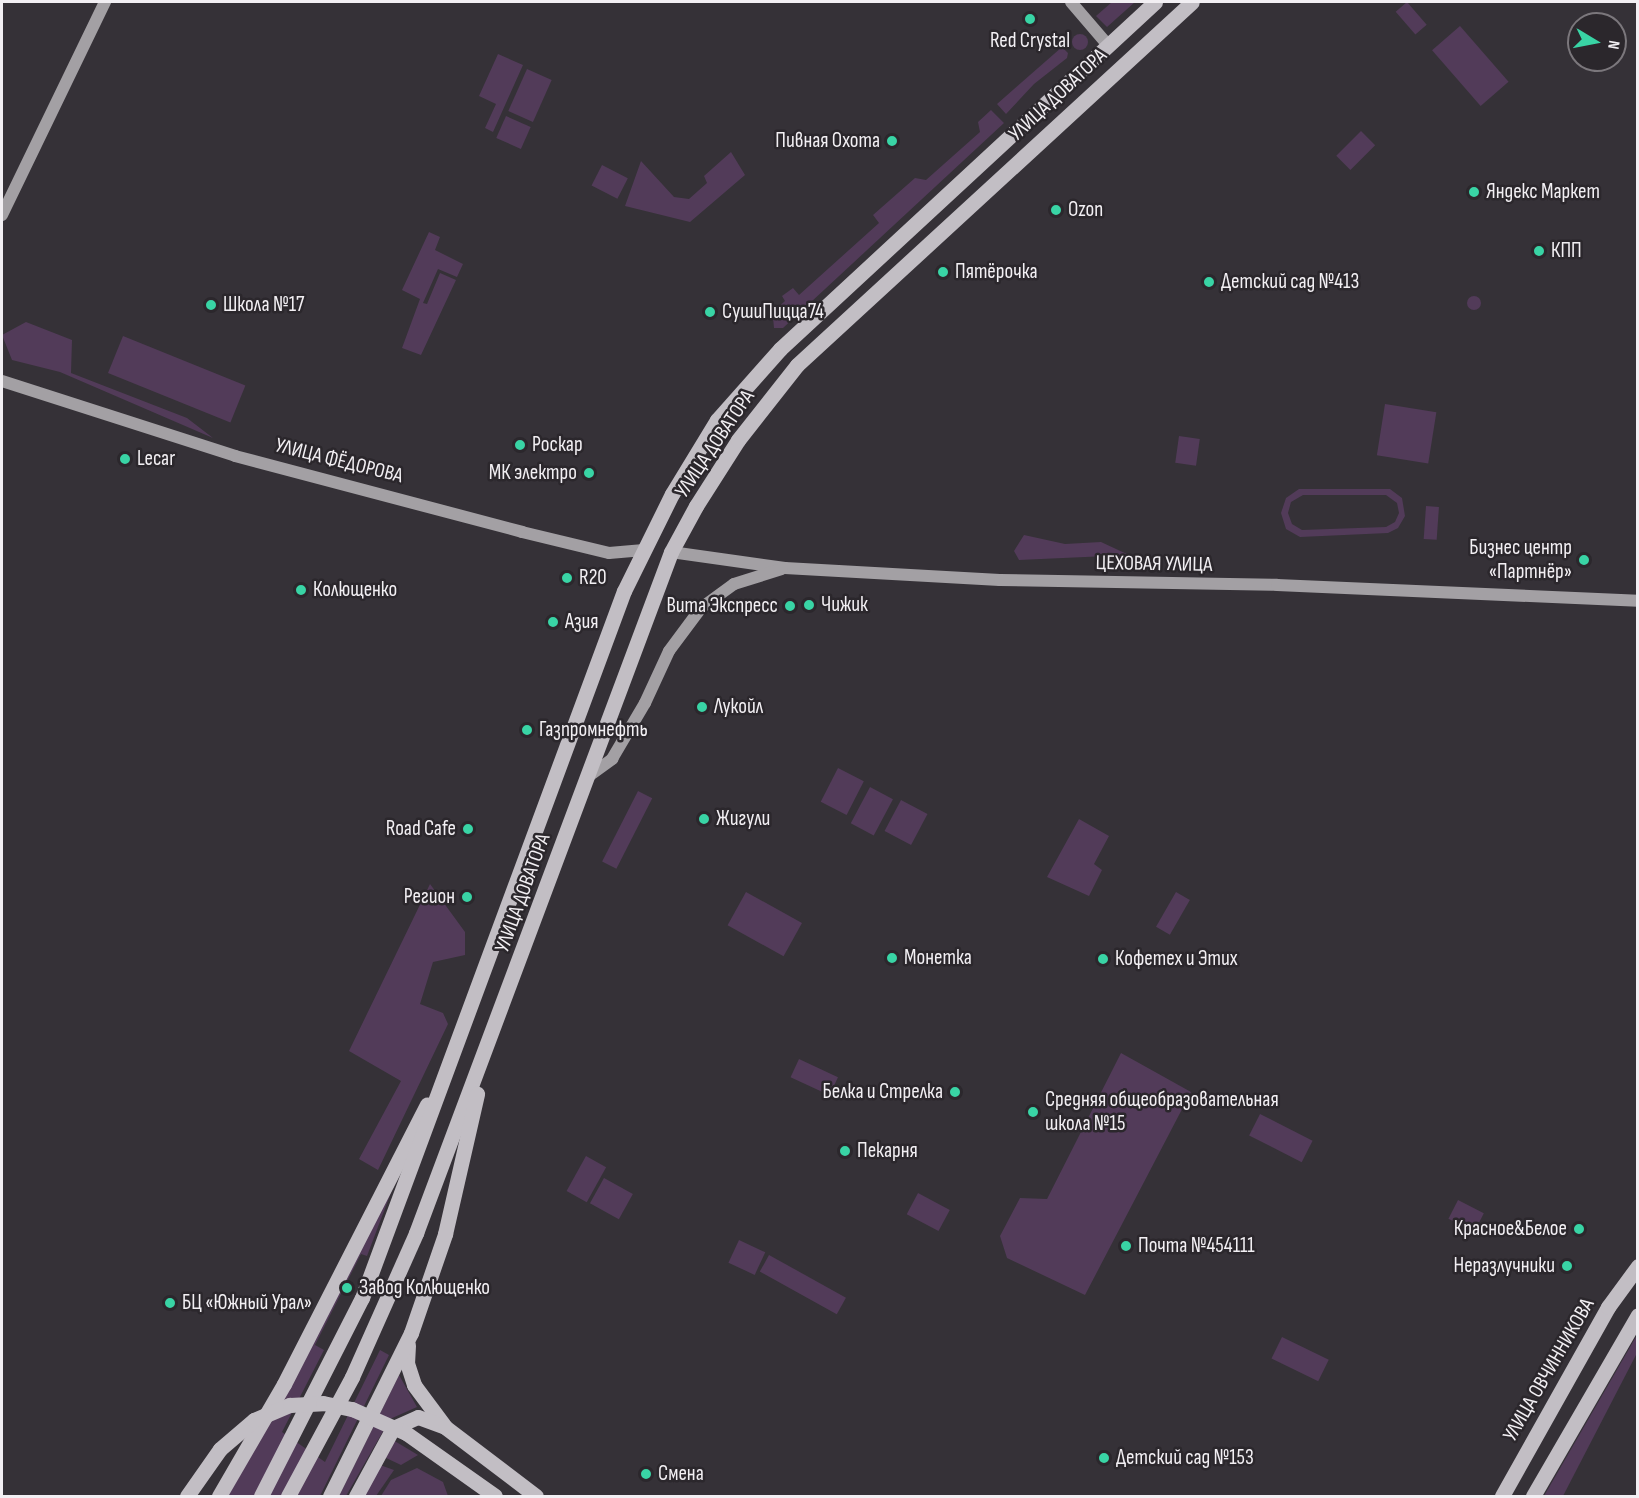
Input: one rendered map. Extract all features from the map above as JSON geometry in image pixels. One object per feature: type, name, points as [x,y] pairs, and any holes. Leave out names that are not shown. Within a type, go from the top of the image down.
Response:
[{"type":"main road","points":[[2,215],[105,2]]},
{"type":"main road","points":[[1071,2],[1124,63]]},
{"type":"main road","name":"УЛИЦА ДОВАТОРА","points":[[456,1051],[620,600],[672,494],[717,420],[780,349],[1155,2]]},
{"type":"main road","name":"УЛИЦА ДОВАТОРА","points":[[486,1053],[671,552],[738,440],[797,365],[1192,2]]},
{"type":"main road","name":"УЛИЦА ФЁДОРОВА","points":[[2,381],[235,456],[522,531],[609,553],[644,550],[671,552]]},
{"type":"main road","name":"ЦЕХОВАЯ УЛИЦА","points":[[671,552],[785,568],[1000,580],[1277,585],[1638,601]]},
{"type":"main road","points":[[589,776],[612,759],[645,703],[669,651],[701,608],[734,584],[785,568]]},
{"type":"main road","points":[[219,1497],[284,1384],[456,1051]]},
{"type":"main road","points":[[261,1497],[362,1298],[456,1051]]},
{"type":"main road","points":[[330,1497],[411,1333],[454,1200],[486,1053]]},
{"type":"main road","points":[[288,1497],[323,1436],[391,1293],[486,1053]]},
{"type":"main road","name":"УЛИЦА ОВЧИННИКОВА","points":[[1502,1497],[1608,1307],[1638,1266]]},
{"type":"main road","points":[[1533,1497],[1638,1315]]},
{"type":"main road","points":[[411,1333],[409,1373],[422,1398],[445,1427],[536,1497]]},
{"type":"main road","points":[[187,1497],[219,1449],[254,1420],[290,1405],[323,1404],[361,1413],[406,1433],[495,1497]]},
{"type":"main road","points":[[356,1497],[393,1428],[418,1417],[445,1427]]},
{"type":"shaded area","points":[[1112,2],[1135,2],[1107,27],[1096,16]]},
{"type":"shaded area","points":[[1407,2],[1427,25],[1415,34],[1396,12]]},
{"type":"shaded area","points":[[1460,26],[1509,82],[1481,106],[1432,50]]},
{"type":"shaded area","points":[[1077,34],[1083,34],[1088,42],[1086,48],[1077,50],[1072,45],[1072,39]]},
{"type":"shaded area","points":[[1062,47],[1068,53],[1067,58],[1034,84],[1006,114],[997,104]]},
{"type":"shaded area","points":[[498,54],[523,65],[493,132],[485,128],[496,104],[479,96]]},
{"type":"shaded area","points":[[527,69],[552,80],[533,122],[508,111]]},
{"type":"shaded area","points":[[991,110],[1004,123],[783,328],[774,328],[772,307],[776,309],[785,301],[782,296],[793,288],[799,295],[879,223],[873,215],[915,178],[926,180],[980,132],[978,122]]},
{"type":"shaded area","points":[[506,116],[531,127],[521,149],[496,138]]},
{"type":"shaded area","points":[[1361,131],[1375,145],[1350,170],[1336,156]]},
{"type":"shaded area","points":[[731,152],[745,175],[690,222],[625,206],[641,161],[674,197],[689,199],[707,183],[704,176]]},
{"type":"shaded area","points":[[602,165],[628,178],[617,199],[592,185]]},
{"type":"shaded area","points":[[429,232],[440,237],[435,250],[463,264],[457,277],[438,269],[423,303],[427,304],[440,273],[456,280],[421,355],[402,348],[420,299],[402,290]]},
{"type":"shaded area","points":[[1474,296],[1479,298],[1481,303],[1479,308],[1474,310],[1469,308],[1467,303],[1469,298]]},
{"type":"shaded area","points":[[26,322],[72,340],[71,373],[187,418],[213,438],[60,372],[12,360],[2,335]]},
{"type":"shaded area","points":[[123,336],[245,385],[230,423],[108,373]]},
{"type":"shaded area","points":[[1385,404],[1436,412],[1428,463],[1377,455]]},
{"type":"shaded area","points":[[1179,436],[1200,439],[1196,466],[1175,463]]},
{"type":"shaded area","points":[[1299,489],[1390,489],[1402,498],[1405,516],[1398,528],[1388,533],[1300,537],[1286,529],[1281,513],[1286,498]],"holes":[[[1303,495],[1386,495],[1397,503],[1399,513],[1395,522],[1386,527],[1302,530],[1292,524],[1288,513],[1291,502]]]},
{"type":"shaded area","points":[[1426,506],[1439,507],[1437,540],[1424,539]]},
{"type":"shaded area","points":[[1024,535],[1065,544],[1101,542],[1129,555],[1019,560],[1014,551]]},
{"type":"shaded area","points":[[838,768],[864,781],[847,815],[821,802]]},
{"type":"shaded area","points":[[870,787],[893,799],[874,835],[851,823]]},
{"type":"shaded area","points":[[638,791],[652,798],[616,869],[602,861]]},
{"type":"shaded area","points":[[901,800],[927,814],[911,845],[885,831]]},
{"type":"shaded area","points":[[1079,819],[1109,836],[1094,864],[1102,870],[1089,896],[1047,877]]},
{"type":"shaded area","points":[[430,884],[465,932],[465,955],[433,962],[420,1004],[443,1013],[448,1024],[378,1170],[359,1159],[401,1081],[349,1051]]},
{"type":"shaded area","points":[[746,892],[802,923],[784,956],[728,925]]},
{"type":"shaded area","points":[[1176,892],[1190,900],[1170,935],[1156,927]]},
{"type":"shaded area","points":[[1121,1053],[1191,1092],[1085,1295],[1007,1258],[1000,1236],[1020,1198],[1047,1199]]},
{"type":"shaded area","points":[[799,1059],[838,1077],[830,1095],[791,1077]]},
{"type":"shaded area","points":[[1260,1114],[1313,1141],[1302,1162],[1249,1135]]},
{"type":"shaded area","points":[[586,1156],[606,1167],[587,1202],[567,1191]]},
{"type":"shaded area","points":[[604,1178],[633,1194],[619,1219],[590,1203]]},
{"type":"shaded area","points":[[395,1182],[367,1256],[361,1254],[315,1345],[324,1350],[282,1432],[325,1462],[380,1350],[389,1355],[320,1496],[228,1496],[292,1384]]},
{"type":"shaded area","points":[[918,1193],[950,1210],[939,1231],[907,1214]]},
{"type":"shaded area","points":[[1458,1200],[1484,1213],[1474,1232],[1448,1219]]},
{"type":"shaded area","points":[[739,1240],[765,1252],[755,1275],[728,1263]]},
{"type":"shaded area","points":[[769,1255],[846,1298],[837,1314],[760,1272]]},
{"type":"shaded area","points":[[1637,1335],[1637,1353],[1563,1496],[1544,1496]]},
{"type":"shaded area","points":[[1282,1337],[1329,1360],[1318,1381],[1271,1359]]},
{"type":"shaded area","points":[[399,1375],[417,1407],[390,1419],[346,1496],[339,1496]]},
{"type":"shaded area","points":[[393,1440],[418,1455],[401,1465],[384,1457]]},
{"type":"shaded area","points":[[380,1465],[394,1470],[376,1496],[364,1496]]},
{"type":"shaded area","points":[[417,1468],[443,1482],[448,1496],[381,1496],[391,1480]]},
{"type":"place","name":"Red Crystal","points":[[1030,19]]},
{"type":"place","name":"Пивная Охота","points":[[892,141]]},
{"type":"place","name":"Яндекс Маркет","points":[[1474,192]]},
{"type":"place","name":"Ozon","points":[[1056,210]]},
{"type":"place","name":"КПП","points":[[1539,251]]},
{"type":"place","name":"Пятёрочка","points":[[943,272]]},
{"type":"place","name":"Детский сад №413","points":[[1209,282]]},
{"type":"place","name":"Школа №17","points":[[211,305]]},
{"type":"place","name":"СушиПицца74","points":[[710,312]]},
{"type":"place","name":"Роскар","points":[[520,445]]},
{"type":"place","name":"Lecar","points":[[125,459]]},
{"type":"place","name":"МК электро","points":[[589,473]]},
{"type":"place","name":"Бизнес центр «Партнёр»","points":[[1584,560]]},
{"type":"place","name":"R20","points":[[567,578]]},
{"type":"place","name":"Колющенко","points":[[301,590]]},
{"type":"place","name":"Чижик","points":[[809,605]]},
{"type":"place","name":"Вита Экспресс","points":[[790,606]]},
{"type":"place","name":"Азия","points":[[553,622]]},
{"type":"place","name":"Лукойл","points":[[702,707]]},
{"type":"place","name":"Газпромнефть","points":[[527,730]]},
{"type":"place","name":"Жигули","points":[[704,819]]},
{"type":"place","name":"Road Cafe","points":[[468,829]]},
{"type":"place","name":"Регион","points":[[467,897]]},
{"type":"place","name":"Монетка","points":[[892,958]]},
{"type":"place","name":"Кофетех и Этих","points":[[1103,959]]},
{"type":"place","name":"Белка и Стрелка","points":[[955,1092]]},
{"type":"place","name":"Средняя общеобразовательная школа №15","points":[[1033,1112]]},
{"type":"place","name":"Пекарня","points":[[845,1151]]},
{"type":"place","name":"Красное&Белое","points":[[1579,1229]]},
{"type":"place","name":"Почта №454111","points":[[1126,1246]]},
{"type":"place","name":"Неразлучники","points":[[1567,1266]]},
{"type":"place","name":"Завод Колющенко","points":[[347,1288]]},
{"type":"place","name":"БЦ «Южный Урал»","points":[[170,1303]]},
{"type":"place","name":"Детский сад №153","points":[[1104,1458]]},
{"type":"place","name":"Смена","points":[[646,1474]]}]
